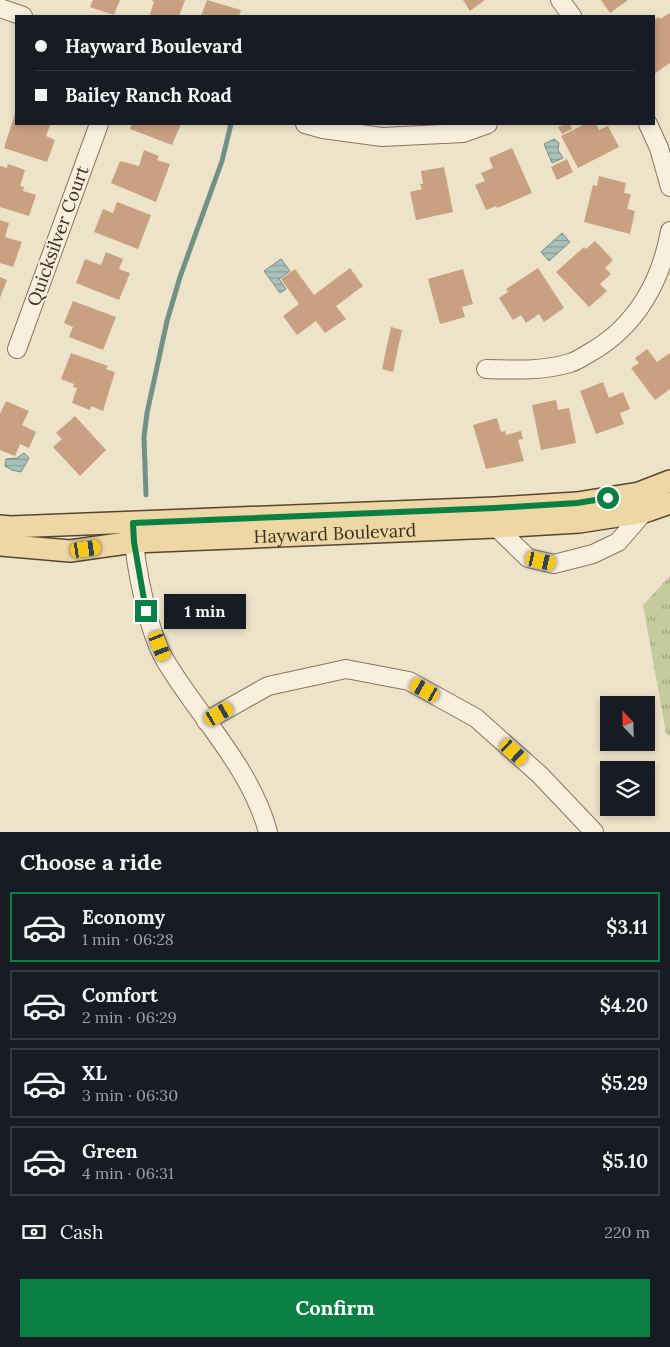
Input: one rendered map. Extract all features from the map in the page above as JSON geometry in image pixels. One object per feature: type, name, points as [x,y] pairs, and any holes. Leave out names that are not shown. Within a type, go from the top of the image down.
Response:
[{"type":"main road","name":"Hayward Boulevard","points":[[0,545],[70,551],[133,533],[577,503],[639,493],[670,481]]},
{"type":"main road","name":"Hayward Boulevard","points":[[0,526],[133,533],[496,527],[579,522],[644,512],[670,503]]},
{"type":"street","points":[[560,0],[571,15]]},
{"type":"street","points":[[0,8],[20,15]]},
{"type":"street","name":"Quicksilver Court","points":[[18,349],[100,125]]},
{"type":"street","points":[[309,125],[323,129],[382,137],[464,133],[485,125]]},
{"type":"street","points":[[648,125],[659,148],[670,187]]},
{"type":"street","points":[[486,369],[535,370],[572,362],[606,343],[631,320],[650,294],[665,258],[670,231]]},
{"type":"street","points":[[496,527],[528,558],[554,564],[592,554],[618,542],[644,512]]},
{"type":"street","points":[[133,533],[146,611],[166,663],[243,773],[268,832]]},
{"type":"street","points":[[206,722],[268,686],[346,669],[409,681],[476,718],[540,775],[594,832]]},
{"type":"green space","points":[[670,576],[670,737],[666,733],[643,605]]},
{"type":"water","points":[[554,139],[559,143],[558,150],[563,158],[552,163],[544,144]]},
{"type":"water","points":[[562,233],[570,242],[549,261],[541,252]]},
{"type":"water","points":[[281,259],[290,271],[279,279],[286,289],[280,293],[264,271]]},
{"type":"water","points":[[24,453],[29,458],[21,472],[5,466],[6,459],[17,458]]},
{"type":"building","points":[[93,0],[120,0],[114,15],[90,7]]},
{"type":"building","points":[[151,0],[185,0],[179,15],[151,15],[154,2]]},
{"type":"building","points":[[207,0],[241,10],[239,15],[201,15]]},
{"type":"building","points":[[463,0],[485,0],[470,11]]},
{"type":"building","points":[[601,0],[628,0],[610,13]]},
{"type":"building","points":[[670,13],[670,63],[655,73],[655,19],[659,17],[660,19]]},
{"type":"building","points":[[15,114],[15,125],[50,125],[46,136],[55,140],[47,162],[4,148]]},
{"type":"building","points":[[132,125],[181,125],[172,145],[130,129]]},
{"type":"building","points":[[570,125],[572,129],[562,134],[558,127]]},
{"type":"building","points":[[583,125],[596,125],[599,130],[608,126],[619,147],[578,168],[561,136]]},
{"type":"building","points":[[512,148],[532,193],[497,208],[496,206],[486,210],[475,185],[485,181],[481,173],[493,168],[489,158]]},
{"type":"building","points":[[144,150],[159,156],[157,160],[170,164],[156,202],[111,183],[120,161],[139,166]]},
{"type":"building","points":[[567,159],[573,172],[557,180],[551,167]]},
{"type":"building","points":[[8,164],[25,170],[20,186],[24,187],[23,191],[36,195],[29,216],[0,207],[0,166],[7,168]]},
{"type":"building","points":[[444,167],[453,212],[416,220],[410,192],[422,189],[420,184],[423,184],[421,171]]},
{"type":"building","points":[[599,176],[626,183],[624,193],[631,194],[627,209],[635,211],[630,234],[584,222],[593,185],[597,186]]},
{"type":"building","points":[[117,202],[151,215],[138,249],[94,232],[103,209],[113,213]]},
{"type":"building","points":[[0,220],[9,223],[5,237],[22,242],[13,267],[0,263]]},
{"type":"building","points":[[595,241],[613,260],[605,268],[611,274],[600,284],[607,291],[589,307],[556,272],[584,247],[586,249]]},
{"type":"building","points":[[106,252],[123,259],[119,269],[130,273],[119,300],[76,283],[85,259],[101,265]]},
{"type":"building","points":[[350,268],[363,286],[336,306],[346,319],[325,333],[316,321],[297,335],[283,316],[299,304],[281,279],[295,269],[314,295]]},
{"type":"building","points":[[538,268],[564,308],[544,322],[539,314],[526,323],[521,315],[513,320],[499,298],[508,292],[506,289]]},
{"type":"building","points":[[463,269],[473,304],[462,307],[465,317],[440,324],[428,279]]},
{"type":"building","points":[[0,277],[7,280],[0,298]]},
{"type":"building","points":[[73,301],[116,317],[103,350],[69,337],[73,327],[64,323]]},
{"type":"building","points":[[391,327],[402,330],[393,372],[382,369]]},
{"type":"building","points":[[647,349],[657,362],[670,353],[670,389],[655,400],[631,368],[639,363],[635,358]]},
{"type":"building","points":[[71,353],[108,366],[106,369],[115,372],[103,411],[91,406],[90,410],[72,403],[77,388],[73,387],[74,384],[61,379]]},
{"type":"building","points":[[603,382],[609,398],[623,392],[630,409],[620,413],[624,424],[596,434],[580,391]]},
{"type":"building","points":[[556,400],[558,410],[569,408],[576,443],[541,450],[532,405]]},
{"type":"building","points":[[6,401],[29,411],[22,425],[36,432],[29,448],[20,444],[15,456],[0,450],[0,414]]},
{"type":"building","points":[[75,416],[106,450],[80,476],[53,447],[62,439],[56,433]]},
{"type":"building","points":[[497,418],[501,432],[505,431],[506,435],[521,431],[523,439],[518,440],[524,461],[486,469],[473,425]]},
{"type":"waterway","points":[[146,495],[144,437],[147,413],[167,321],[180,277],[222,161],[231,125]]},
{"type":"route","points":[[146,611],[134,542],[133,523],[495,508],[577,503],[608,498]]}]
